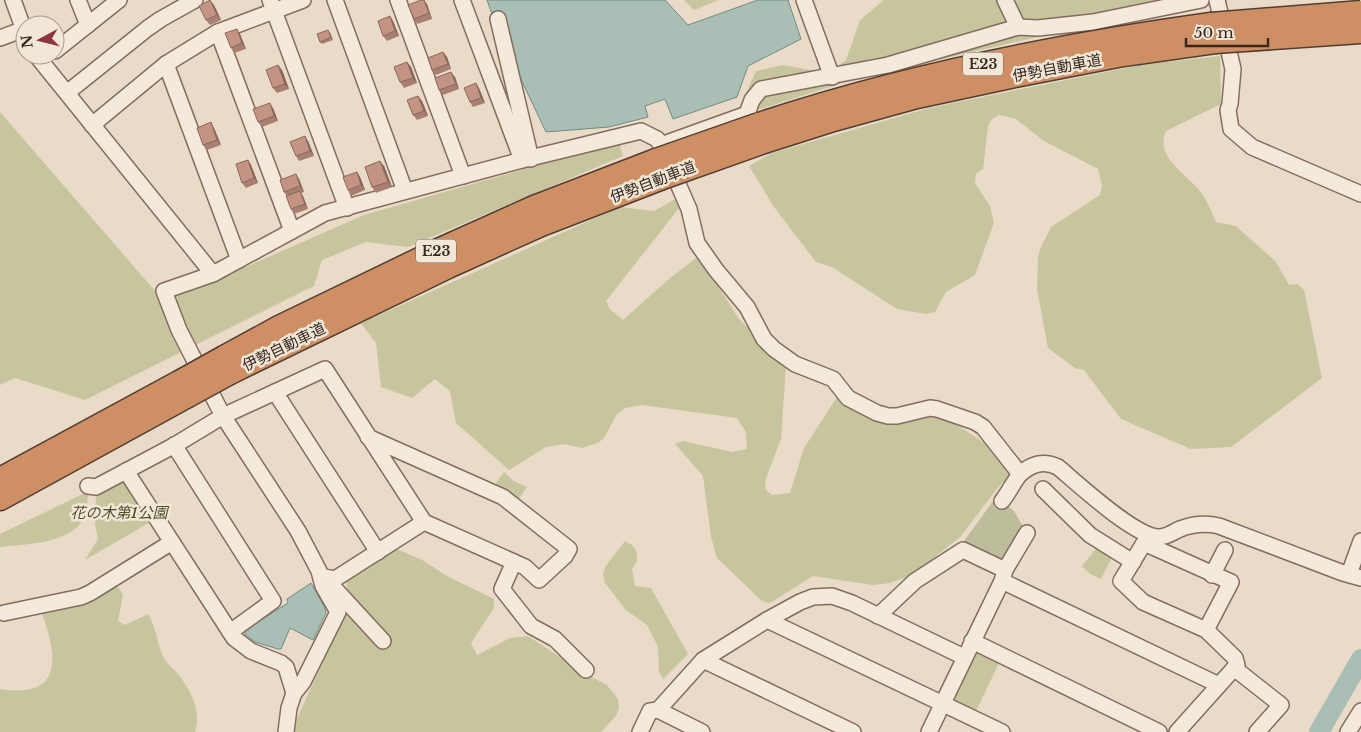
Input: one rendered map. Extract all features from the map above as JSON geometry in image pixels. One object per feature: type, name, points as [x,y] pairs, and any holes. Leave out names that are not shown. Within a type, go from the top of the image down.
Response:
[{"type":"highway","name":"伊勢自動車道","points":[[0,479],[227,365],[279,327],[436,251],[534,207],[659,162],[763,133],[830,121],[918,97],[1123,55],[1216,18],[1361,12]]},
{"type":"highway","name":"伊勢自動車道","points":[[1216,18],[1361,32]]},
{"type":"highway","name":"伊勢自動車道","points":[[0,499],[182,389]]},
{"type":"street","points":[[13,0],[18,15]]},
{"type":"street","points":[[78,0],[88,25]]},
{"type":"street","points":[[65,43],[119,0]]},
{"type":"street","points":[[68,92],[148,28],[195,0]]},
{"type":"street","points":[[92,125],[166,64],[218,32],[272,5],[303,0]]},
{"type":"street","points":[[335,0],[405,191]]},
{"type":"street","points":[[398,0],[463,176]]},
{"type":"street","points":[[462,0],[526,160]]},
{"type":"street","points":[[804,0],[832,77]]},
{"type":"street","points":[[1005,0],[1018,27]]},
{"type":"street","points":[[659,162],[747,114],[752,100],[761,89],[888,66],[1018,27],[1038,28],[1093,22],[1201,0]]},
{"type":"street","points":[[1361,2],[1229,12],[1216,18],[1233,69],[1228,110],[1231,129],[1252,147],[1361,194]]},
{"type":"street","points":[[272,5],[347,208]]},
{"type":"street","points":[[498,19],[526,160]]},
{"type":"street","points":[[218,32],[292,231]]},
{"type":"street","points":[[0,38],[15,34]]},
{"type":"street","points":[[166,64],[239,260]]},
{"type":"street","points":[[49,65],[92,125],[213,274]]},
{"type":"street","points":[[383,641],[322,574],[298,531],[223,416],[179,330],[164,291],[213,274],[325,214],[405,191],[641,131],[657,139],[659,162],[689,209],[697,243],[716,270],[747,307],[764,339],[774,349],[795,364],[833,379],[848,398],[877,413],[897,416],[930,408],[979,424],[988,432],[1020,474]]},
{"type":"street","points":[[88,486],[96,487],[223,416],[325,369],[368,437],[424,522],[525,567],[539,580],[565,556],[569,549],[503,497],[368,437]]},
{"type":"street","points":[[275,392],[378,552]]},
{"type":"street","points":[[174,445],[273,601],[230,632]]},
{"type":"street","points":[[1002,501],[1012,489],[1013,482],[1020,474],[1041,462],[1058,467],[1114,514],[1138,530],[1156,537],[1168,536],[1178,530],[1196,525],[1209,524],[1355,576],[1361,541]]},
{"type":"street","points":[[126,471],[230,632],[243,646],[286,667],[294,693]]},
{"type":"street","points":[[1043,489],[1090,535],[1133,562]]},
{"type":"street","points":[[322,574],[335,579],[424,522]]},
{"type":"street","points":[[929,732],[964,657],[1027,533]]},
{"type":"street","points":[[4,613],[81,597],[172,542]]},
{"type":"street","points":[[1177,732],[1237,665],[1235,658],[1206,630],[1143,602],[1121,581],[1144,543],[1230,582],[1206,630]]},
{"type":"street","points":[[878,616],[915,581],[963,550],[1004,576],[1219,685]]},
{"type":"street","points":[[1212,575],[1225,550]]},
{"type":"street","points":[[514,562],[502,590],[532,626],[555,639],[586,670]]},
{"type":"street","points":[[286,732],[289,708],[294,693],[303,682],[338,612],[323,586],[322,574]]},
{"type":"street","points":[[658,710],[703,660],[767,620],[813,597],[832,596],[964,657]]},
{"type":"street","points":[[767,620],[1002,732]]},
{"type":"street","points":[[972,641],[1159,732]]},
{"type":"street","points":[[703,660],[853,732]]},
{"type":"street","points":[[1234,668],[1281,705],[1257,732]]},
{"type":"street","points":[[640,732],[650,711],[658,710],[702,732]]},
{"type":"street","points":[[1348,732],[1361,711]]},
{"type":"green space","points":[[684,0],[719,0],[694,10]]},
{"type":"green space","points":[[884,0],[1210,0],[1213,6],[1155,10],[855,79],[735,117],[756,71],[783,65],[816,71],[833,69],[846,60],[860,20]]},
{"type":"green space","points":[[1220,56],[1221,104],[1166,131],[1165,150],[1175,166],[1202,194],[1216,222],[1236,226],[1276,262],[1289,285],[1298,284],[1304,290],[1322,378],[1231,447],[1191,449],[1121,419],[1084,370],[1075,368],[1048,348],[1037,289],[1040,249],[1051,227],[1100,195],[1102,186],[1098,169],[1044,141],[1016,119],[1000,115],[992,119],[988,126],[983,169],[976,174],[975,183],[990,206],[994,223],[975,275],[946,292],[935,312],[926,314],[897,309],[832,267],[816,262],[774,207],[749,166],[772,153],[929,108],[1140,65]]},
{"type":"green space","points":[[0,112],[162,299],[216,280],[364,215],[619,142],[623,156],[408,247],[366,242],[322,260],[314,286],[85,400],[15,378],[0,385]]},
{"type":"green space","points":[[679,197],[683,203],[606,301],[610,309],[623,320],[670,278],[699,256],[739,319],[786,366],[781,439],[765,481],[766,490],[772,495],[790,493],[804,448],[837,397],[840,396],[867,412],[929,413],[945,417],[989,446],[1012,476],[999,486],[961,536],[913,575],[890,583],[873,585],[813,576],[770,603],[762,601],[717,558],[711,537],[703,476],[675,444],[683,441],[732,452],[747,449],[746,432],[737,418],[642,405],[625,408],[617,414],[604,438],[598,443],[582,448],[565,444],[546,447],[509,470],[456,423],[450,391],[435,379],[412,398],[381,387],[376,343],[361,323],[620,207],[654,211]]},
{"type":"green space","points":[[504,472],[514,481],[527,487],[517,501],[493,487]]},
{"type":"green space","name":"花の木第1公園","points":[[119,480],[127,483],[152,521],[85,560],[98,539],[95,524],[96,492]]},
{"type":"green space","points":[[89,491],[83,519],[68,534],[46,541],[0,547],[0,534]]},
{"type":"green space","points":[[996,497],[1014,511],[1024,528],[1005,562],[962,544]]},
{"type":"green space","points":[[625,541],[632,545],[637,552],[637,561],[632,569],[635,586],[651,588],[688,654],[663,679],[659,672],[658,647],[647,625],[626,610],[605,583],[603,575],[605,567]]},
{"type":"green space","points":[[1098,546],[1113,555],[1101,579],[1090,574],[1082,566]]},
{"type":"green space","points":[[397,549],[424,561],[447,576],[494,599],[494,608],[471,643],[477,655],[510,638],[528,636],[584,673],[607,685],[618,699],[619,708],[616,716],[601,732],[295,732],[294,725],[349,606],[346,578]]},
{"type":"green space","points":[[111,585],[119,588],[123,595],[118,621],[125,625],[148,614],[163,657],[190,692],[197,716],[195,732],[0,732],[0,689],[21,690],[35,688],[45,681],[51,672],[51,645],[42,613],[88,599]]},
{"type":"green space","points":[[979,650],[1000,661],[975,713],[952,703],[951,698],[973,651]]},
{"type":"shaded area","points":[[487,0],[665,0],[688,25],[758,0],[788,0],[801,39],[748,66],[737,97],[673,119],[665,99],[645,106],[648,117],[609,127],[546,132],[519,75],[502,16],[493,17]]},
{"type":"shaded area","points":[[311,583],[326,613],[313,640],[290,628],[281,649],[278,649],[255,642],[245,634],[245,630],[288,603],[287,599]]},
{"type":"building","points":[[210,0],[217,15],[206,20],[199,6]]},
{"type":"building","points":[[424,0],[429,13],[414,19],[408,5]]},
{"type":"building","points":[[390,16],[395,31],[383,36],[378,21]]},
{"type":"building","points":[[237,29],[242,43],[231,48],[225,33]]},
{"type":"building","points":[[328,30],[331,37],[320,42],[317,34]]},
{"type":"building","points":[[443,52],[448,64],[432,70],[428,58]]},
{"type":"building","points":[[407,62],[413,78],[400,82],[394,67]]},
{"type":"building","points":[[278,65],[285,84],[273,88],[266,70]]},
{"type":"building","points":[[451,72],[456,84],[439,90],[435,78]]},
{"type":"building","points":[[476,83],[481,98],[470,102],[464,88]]},
{"type":"building","points":[[418,96],[424,111],[413,115],[407,100]]},
{"type":"building","points":[[270,103],[274,116],[258,122],[253,109]]},
{"type":"building","points":[[211,122],[217,140],[203,145],[197,128]]},
{"type":"building","points":[[305,136],[310,151],[296,156],[290,142]]},
{"type":"building","points":[[248,160],[254,178],[242,183],[236,164]]},
{"type":"building","points":[[380,161],[388,182],[372,187],[365,167]]},
{"type":"building","points":[[357,172],[361,185],[348,190],[343,177]]},
{"type":"building","points":[[296,174],[300,186],[284,192],[280,180]]},
{"type":"building","points":[[300,191],[305,204],[291,209],[286,196]]},
{"type":"waterway","points":[[1319,732],[1361,659]]}]
